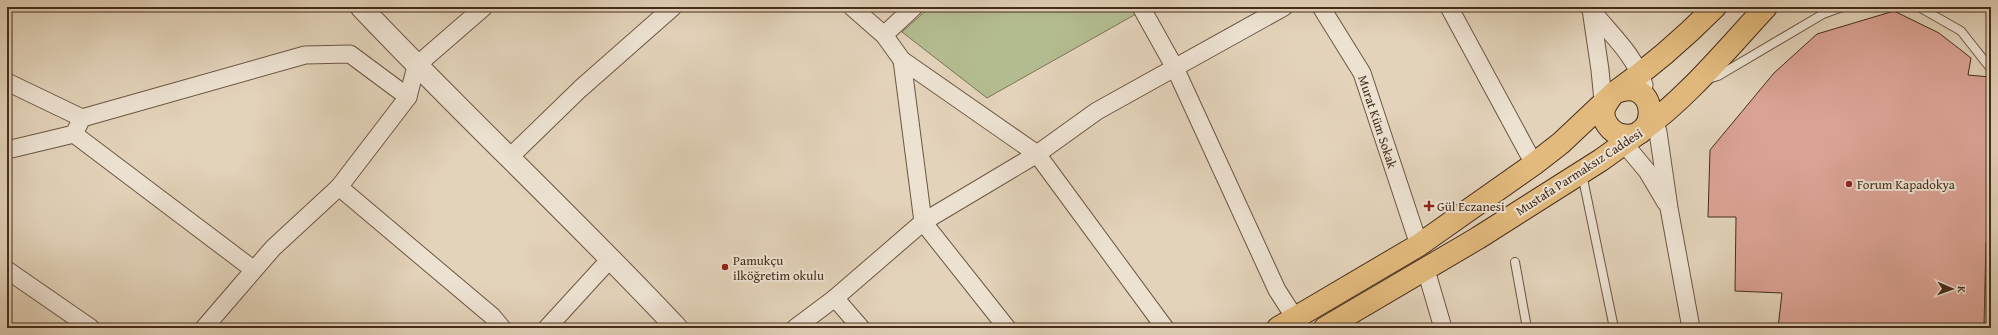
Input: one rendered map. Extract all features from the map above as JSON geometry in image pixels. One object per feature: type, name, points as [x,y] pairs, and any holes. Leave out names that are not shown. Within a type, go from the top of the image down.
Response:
[{"type":"main road","points":[[1625,118],[1641,74],[1677,45],[1715,7]]},
{"type":"main road","name":"Mustafa Parmaksız Caddesi","points":[[1287,323],[1419,245],[1534,164],[1561,143],[1625,118],[1695,82],[1766,7]]},
{"type":"main road","name":"Mustafa Parmaksız Caddesi","points":[[1325,328],[1426,270],[1601,160],[1625,118]]},
{"type":"street","points":[[361,7],[416,66],[611,258],[677,328]]},
{"type":"street","points":[[204,328],[273,248],[339,186],[408,97],[416,66],[484,7]]},
{"type":"street","points":[[509,158],[580,89],[673,7]]},
{"type":"street","points":[[852,7],[884,35],[902,60],[1037,154],[1165,328]]},
{"type":"street","points":[[884,35],[914,7]]},
{"type":"street","points":[[1141,7],[1175,68],[1277,290],[1287,323]]},
{"type":"street","points":[[795,328],[835,298],[923,222],[1037,154],[1097,111],[1284,7]]},
{"type":"street","name":"Murat Küm Sokak","points":[[1321,7],[1362,72],[1419,245]]},
{"type":"street","points":[[1449,7],[1534,164]]},
{"type":"street","points":[[1590,8],[1627,50],[1641,74],[1625,118],[1669,208],[1691,328]]},
{"type":"street","points":[[1590,8],[1625,118],[1647,171],[1669,208]]},
{"type":"street","points":[[7,82],[82,118],[305,55],[350,54],[408,97]]},
{"type":"street","points":[[902,60],[923,222],[1007,328]]},
{"type":"street","points":[[74,134],[82,118]]},
{"type":"street","points":[[7,150],[74,134]]},
{"type":"street","points":[[74,134],[254,270]]},
{"type":"street","points":[[339,186],[492,324]]},
{"type":"street","points":[[547,328],[611,258]]},
{"type":"street","points":[[7,270],[90,328]]},
{"type":"street","points":[[1426,270],[1443,328]]},
{"type":"street","points":[[835,298],[861,328]]},
{"type":"lane","points":[[1695,82],[1718,76],[1823,14],[1842,7]]},
{"type":"lane","points":[[1919,7],[1961,30],[1991,70]]},
{"type":"lane","points":[[1581,172],[1614,328]]},
{"type":"lane","points":[[1989,328],[1991,243]]},
{"type":"lane","points":[[1515,262],[1527,328]]},
{"type":"green space","points":[[930,7],[1131,7],[1136,14],[987,98],[902,32]]},
{"type":"building","name":"Forum Kapadokya","points":[[1894,11],[1939,33],[1971,58],[1968,75],[1990,77],[1988,239],[1986,243],[1984,328],[1778,328],[1782,293],[1735,291],[1736,217],[1708,217],[1710,150],[1774,73],[1817,34]]},
{"type":"place","name":"Forum Kapadokya","points":[[1849,184]]},
{"type":"place","name":"Gül Eczanesi","points":[[1429,206]]},
{"type":"place","name":"Pamukçu ilköğretim okulu","points":[[725,267]]}]
